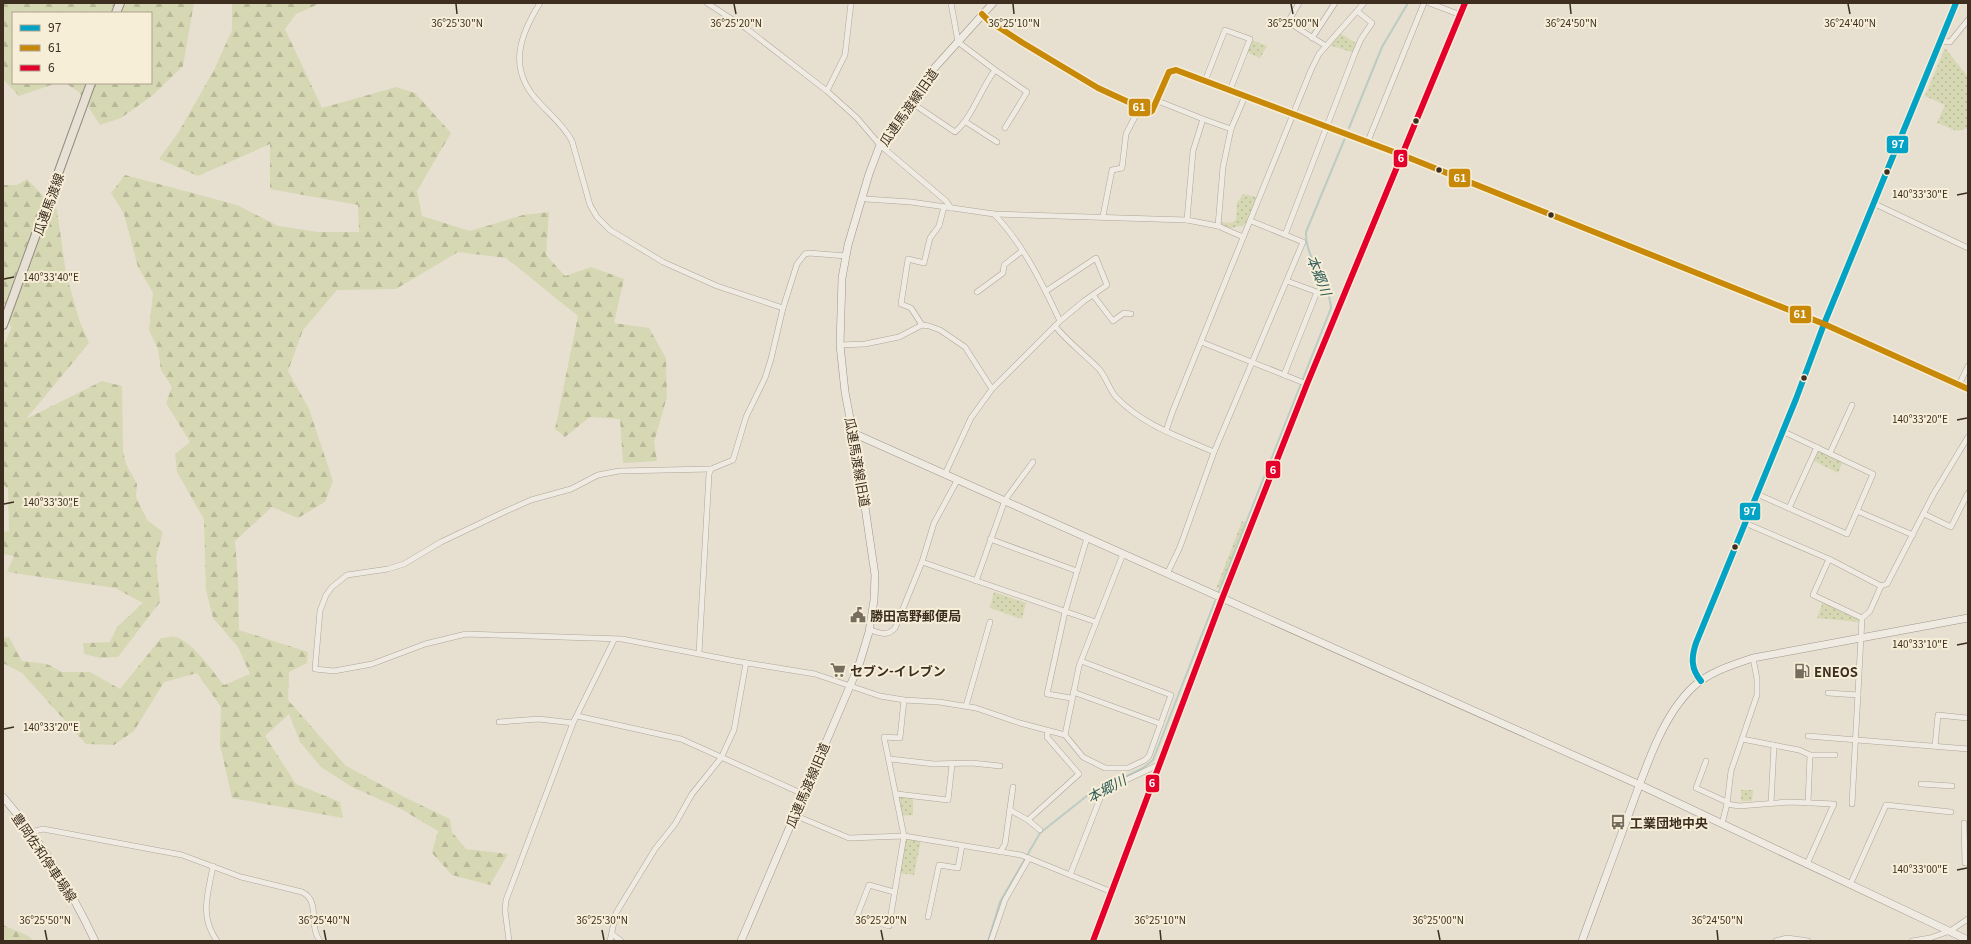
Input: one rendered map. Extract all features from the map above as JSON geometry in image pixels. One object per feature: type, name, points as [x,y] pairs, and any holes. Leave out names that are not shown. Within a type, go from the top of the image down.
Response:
[{"type":"main road","name":"瓜連馬渡線","points":[[3,325],[91,84]]},
{"type":"street","points":[[540,3],[523,33],[520,49],[520,70],[526,86],[535,98],[570,136],[579,161],[590,204],[597,217],[618,236],[663,262],[717,286],[783,308]]},
{"type":"street","points":[[707,3],[747,29],[827,91],[857,118],[880,146],[946,201],[951,208]]},
{"type":"street","points":[[827,91],[844,55],[851,3]]},
{"type":"street","points":[[951,3],[958,42],[1027,92],[1005,128]]},
{"type":"street","name":"瓜連馬渡線旧道","points":[[741,941],[859,666],[870,630],[874,600],[873,555],[845,392],[840,345],[841,292],[846,256],[862,196],[880,146],[909,101],[929,74],[993,3]]},
{"type":"street","points":[[1299,3],[1288,22],[1326,46]]},
{"type":"street","points":[[1312,38],[1335,3]]},
{"type":"street","points":[[1166,431],[1311,70],[1319,54],[1364,3]]},
{"type":"street","points":[[1368,141],[1424,3]]},
{"type":"street","points":[[1430,3],[1440,5],[1460,15]]},
{"type":"street","points":[[1093,941],[1222,599],[1307,384],[1465,3]]},
{"type":"street","points":[[1701,681],[1694,670],[1693,653],[1824,324],[1956,3]]},
{"type":"street","points":[[1285,235],[1355,53],[1361,39],[1372,23],[1357,11]]},
{"type":"street","points":[[982,14],[989,21],[1023,43],[1098,88],[1150,112],[1158,101],[1169,72],[1176,70],[1368,141],[1824,324],[1968,389]]},
{"type":"street","points":[[1941,41],[1950,42],[1968,20]]},
{"type":"street","points":[[1205,81],[1225,30],[1250,39],[1230,90]]},
{"type":"street","points":[[909,101],[955,132],[966,122],[985,84],[995,70]]},
{"type":"street","points":[[1218,226],[1223,167],[1230,129],[1245,96]]},
{"type":"street","points":[[1158,101],[1230,129]]},
{"type":"street","points":[[1103,216],[1112,170],[1122,168],[1126,134],[1140,107]]},
{"type":"street","points":[[1186,220],[1193,151],[1203,119]]},
{"type":"street","points":[[966,122],[997,142]]},
{"type":"street","points":[[862,196],[866,199],[911,202],[994,214],[1103,216],[1186,220],[1218,226],[1243,237]]},
{"type":"street","points":[[1874,204],[1968,248]]},
{"type":"street","points":[[922,326],[911,308],[901,304],[908,259],[924,263],[930,238],[939,226],[944,207]]},
{"type":"street","points":[[994,214],[1011,232],[1046,291],[1060,320]]},
{"type":"street","points":[[1167,574],[1182,540],[1214,452],[1303,242],[1251,221]]},
{"type":"street","points":[[976,292],[1004,273],[1004,266],[1022,251]]},
{"type":"street","points":[[846,256],[815,252],[805,254],[797,264],[783,308],[765,378],[746,417],[733,460],[711,469],[619,472],[598,475],[571,489],[531,500],[504,512],[441,542],[404,564],[388,569],[347,575],[332,587],[326,595],[320,611],[315,669],[334,671],[372,664],[425,644],[466,634],[614,640],[622,639],[746,663],[815,674],[880,696],[904,700],[939,702],[976,708],[1064,735],[1083,757],[1105,768],[1128,768],[1145,760],[1149,756],[1171,695],[1081,661]]},
{"type":"street","points":[[945,474],[971,418],[992,389],[1060,320],[1107,285],[1096,258],[1046,291]]},
{"type":"street","points":[[1284,375],[1317,292],[1287,281]]},
{"type":"street","points":[[1093,295],[1113,321],[1124,313],[1131,314]]},
{"type":"street","points":[[840,345],[865,344],[900,337],[922,326],[929,326],[940,330],[965,347],[992,389]]},
{"type":"street","points":[[1055,326],[1064,337],[1100,370],[1116,397],[1140,418],[1156,428],[1214,452]]},
{"type":"street","points":[[1201,342],[1307,384]]},
{"type":"street","points":[[1959,385],[1968,366]]},
{"type":"street","points":[[1830,453],[1852,405]]},
{"type":"street","points":[[1757,494],[1847,534],[1873,474],[1782,431]]},
{"type":"street","points":[[853,433],[1640,785],[1968,940]]},
{"type":"street","points":[[1745,523],[1829,559],[1881,586],[1887,584],[1933,495],[1966,445],[1968,437]]},
{"type":"street","points":[[1789,508],[1817,447]]},
{"type":"street","points":[[976,581],[1005,500],[1032,462]]},
{"type":"street","points":[[699,653],[708,482],[711,469]]},
{"type":"street","points":[[870,630],[886,634],[891,633],[895,628],[922,562],[934,523],[958,479]]},
{"type":"street","points":[[1924,514],[1951,528],[1968,493]]},
{"type":"street","points":[[1857,511],[1913,535]]},
{"type":"street","points":[[1071,698],[1046,694],[1065,612],[1087,538]]},
{"type":"street","points":[[990,539],[1077,571]]},
{"type":"street","points":[[1064,735],[1071,698],[1081,661],[1123,554]]},
{"type":"street","points":[[1829,559],[1813,595],[1862,618]]},
{"type":"street","points":[[922,562],[1096,622]]},
{"type":"street","points":[[1852,804],[1862,618],[1870,611],[1881,586]]},
{"type":"street","points":[[1582,941],[1640,785],[1671,713],[1686,694],[1701,681],[1728,667],[1753,658],[1968,618]]},
{"type":"street","points":[[966,706],[990,622]]},
{"type":"street","points":[[509,941],[505,910],[506,900],[573,723],[614,640]]},
{"type":"street","points":[[1722,824],[1727,803],[1731,771],[1757,695],[1757,680],[1753,658]]},
{"type":"street","points":[[610,941],[616,913],[655,849],[675,824],[692,794],[721,758],[734,730],[746,663]]},
{"type":"street","points":[[1073,692],[1160,724]]},
{"type":"street","points":[[1828,693],[1858,695]]},
{"type":"street","points":[[894,892],[869,884],[858,916],[889,926],[904,836],[890,759],[884,737],[900,738],[904,700]]},
{"type":"street","points":[[1935,746],[1938,715],[1967,718]]},
{"type":"street","points":[[577,716],[681,739],[803,794]]},
{"type":"street","points":[[499,722],[539,719],[573,723]]},
{"type":"street","points":[[1028,820],[1079,774],[1046,737],[1048,731]]},
{"type":"street","points":[[1808,736],[1968,749]]},
{"type":"street","points":[[1742,739],[1800,750],[1810,755],[1834,755]]},
{"type":"street","points":[[1771,803],[1774,745]]},
{"type":"street","points":[[1808,803],[1810,755]]},
{"type":"street","points":[[890,759],[934,764],[972,763],[1000,766]]},
{"type":"street","points":[[1145,760],[1152,768]]},
{"type":"street","points":[[1706,761],[1696,788],[1727,803],[1739,806],[1771,803],[1834,804],[1807,864]]},
{"type":"street","points":[[1070,875],[1103,792],[1160,763]]},
{"type":"street","points":[[897,794],[948,800],[952,764]]},
{"type":"street","points":[[1921,784],[1952,786]]},
{"type":"street","points":[[1000,852],[1005,844],[1013,787]]},
{"type":"street","name":"豊岡佐和停車場線","points":[[3,797],[31,832],[67,887],[95,941]]},
{"type":"street","points":[[1850,885],[1886,805],[1951,812]]},
{"type":"street","points":[[1010,810],[1028,820],[1040,830]]},
{"type":"street","points":[[794,816],[849,838],[904,836],[1021,855],[1112,892]]},
{"type":"street","points":[[1964,824],[1965,863],[1968,863]]},
{"type":"street","points":[[31,832],[42,829],[182,855],[241,877],[308,895],[313,905],[315,935],[320,941]]},
{"type":"street","points":[[928,917],[939,864],[958,868],[962,845]]},
{"type":"street","points":[[991,941],[1004,900],[1029,858]]},
{"type":"street","points":[[213,866],[205,908],[207,922],[217,941]]},
{"type":"street","points":[[1912,941],[1930,940],[1950,931],[1968,919]]},
{"type":"street","points":[[612,934],[622,941]]},
{"type":"street","points":[[1776,941],[1787,938],[1806,941]]},
{"type":"green space","points":[[3,3],[194,3],[183,66],[153,95],[121,118],[100,125],[79,92],[67,84],[152,84],[152,12],[12,12],[12,84],[54,84],[19,96],[3,79]]},
{"type":"green space","points":[[232,3],[321,3],[296,14],[285,29],[322,108],[396,87],[415,93],[451,133],[417,191],[422,216],[470,231],[523,215],[549,212],[546,255],[565,276],[591,267],[624,279],[614,323],[649,328],[666,358],[667,397],[654,442],[657,461],[623,463],[620,419],[590,417],[565,437],[555,429],[578,316],[506,258],[458,252],[396,289],[337,290],[303,330],[288,371],[309,409],[333,481],[325,502],[298,518],[272,507],[235,541],[238,579],[239,630],[308,652],[307,663],[289,672],[288,700],[346,766],[406,798],[450,819],[452,832],[466,849],[508,854],[490,885],[452,875],[432,853],[438,831],[401,809],[352,787],[321,767],[300,742],[289,714],[265,736],[296,784],[340,802],[343,818],[232,798],[220,745],[221,707],[197,673],[164,682],[134,731],[114,745],[86,744],[22,673],[3,663],[3,638],[9,637],[22,661],[47,664],[62,672],[90,672],[120,689],[161,638],[176,637],[183,640],[196,651],[224,685],[250,674],[238,647],[213,618],[206,590],[204,519],[177,472],[175,454],[190,442],[166,403],[172,387],[161,370],[158,349],[149,330],[153,293],[138,267],[124,214],[111,193],[125,175],[237,205],[278,226],[318,232],[359,232],[358,205],[270,189],[270,144],[198,176],[159,159],[178,133],[214,70],[232,30]]},
{"type":"green space","points":[[1340,33],[1357,44],[1355,53],[1329,45]]},
{"type":"green space","points":[[1252,40],[1267,46],[1260,58],[1247,52]]},
{"type":"green space","points":[[1945,48],[1968,77],[1968,128],[1957,131],[1937,123],[1945,105],[1925,96]]},
{"type":"green space","points":[[27,179],[57,210],[66,274],[80,322],[89,343],[26,419],[102,381],[122,386],[123,451],[126,464],[137,484],[136,497],[147,520],[163,532],[156,557],[160,602],[118,657],[100,658],[84,654],[83,643],[110,642],[117,627],[143,603],[115,588],[7,572],[14,556],[3,554],[3,532],[9,531],[8,489],[3,484],[3,348],[11,328],[3,298],[3,185],[17,185]]},
{"type":"green space","points":[[1243,194],[1256,197],[1249,218],[1244,225],[1228,229],[1219,222],[1231,223],[1236,220],[1237,203]]},
{"type":"green space","points":[[1819,450],[1843,461],[1838,473],[1814,461]]},
{"type":"green space","points":[[1242,521],[1246,523],[1247,526],[1224,584],[1216,589]]},
{"type":"green space","points":[[994,592],[1026,603],[1022,619],[990,608]]},
{"type":"green space","points":[[1823,602],[1859,618],[1859,622],[1817,618]]},
{"type":"green space","points":[[1741,790],[1753,790],[1752,801],[1741,801]]},
{"type":"green space","points":[[898,796],[913,797],[913,815],[901,816]]},
{"type":"green space","points":[[905,838],[921,840],[914,875],[899,873]]},
{"type":"green space","points":[[3,925],[28,936],[34,941],[3,941]]},
{"type":"waterway","name":"本郷川","points":[[1349,128],[1382,47],[1408,3]]},
{"type":"waterway","name":"本郷川","points":[[1219,591],[1331,308],[1326,289],[1309,251],[1306,232],[1345,138]]},
{"type":"waterway","name":"本郷川","points":[[988,941],[1000,902],[1040,833],[1088,795],[1143,768],[1153,760],[1215,601]]},
{"type":"transit line","name":"6","points":[[1093,941],[1222,599],[1307,384],[1465,3]]},
{"type":"transit line","name":"97","points":[[1701,681],[1695,672],[1693,663],[1693,654],[1696,643],[1796,399],[1824,324],[1956,3]]},
{"type":"transit line","name":"61","points":[[982,14],[989,21],[1023,43],[1098,88],[1150,112],[1152,111],[1169,72],[1176,70],[1402,155],[1824,324],[1968,389]]},
{"type":"place","name":"勝田高野郵便局","points":[[858,615]]},
{"type":"place","name":"セブン-イレブン","points":[[838,670]]},
{"type":"place","name":"ENEOS","points":[[1802,671]]},
{"type":"place","name":"工業団地中央","points":[[1618,822]]}]
